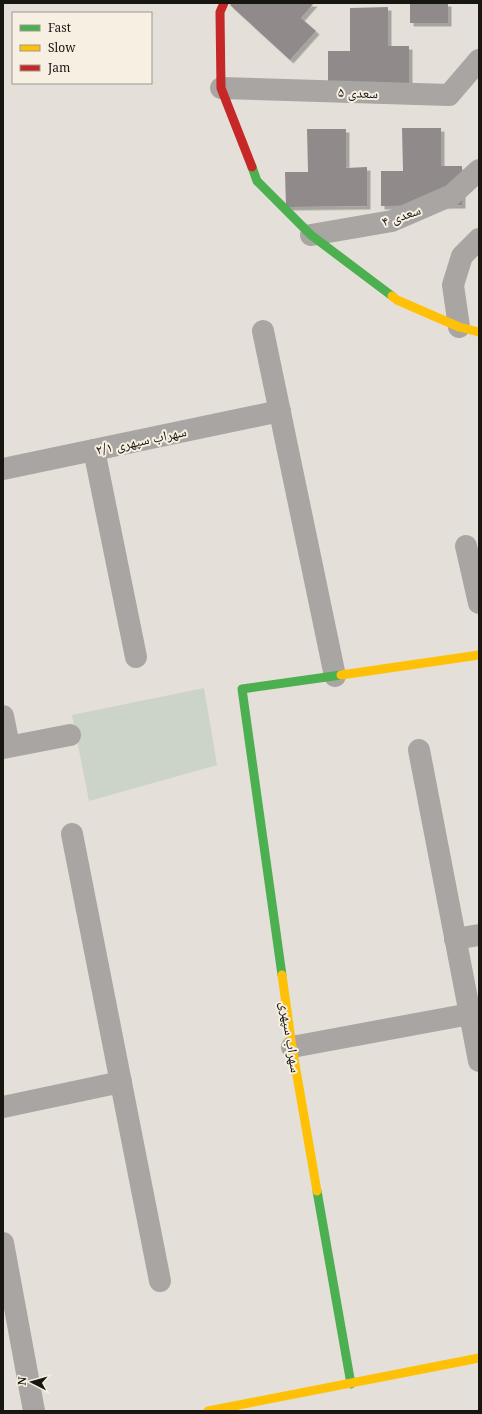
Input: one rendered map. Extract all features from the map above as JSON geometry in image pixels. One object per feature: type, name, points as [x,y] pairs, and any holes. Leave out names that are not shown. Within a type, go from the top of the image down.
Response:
[{"type":"street","points":[[224,3],[220,12],[222,88],[257,181],[311,235],[397,300],[469,330]]},
{"type":"street","name":"سعدی ۵","points":[[222,88],[449,95],[479,60]]},
{"type":"street","name":"سعدی ۴","points":[[311,235],[392,221],[452,196],[479,170]]},
{"type":"street","points":[[469,330],[453,285],[462,256],[479,239]]},
{"type":"street","points":[[263,331],[334,676],[479,655]]},
{"type":"street","name":"سهراب سپهری ۲/۱","points":[[3,469],[280,411]]},
{"type":"street","points":[[94,450],[136,657]]},
{"type":"street","points":[[466,546],[479,603]]},
{"type":"street","name":"سهراب سپهری","points":[[334,676],[242,689],[292,1047],[351,1384]]},
{"type":"street","points":[[3,716],[6,747],[70,735]]},
{"type":"street","points":[[419,750],[479,1061]]},
{"type":"street","points":[[72,834],[160,1281]]},
{"type":"street","points":[[455,939],[479,935]]},
{"type":"street","points":[[292,1047],[470,1014]]},
{"type":"street","points":[[3,1107],[121,1082]]},
{"type":"street","points":[[3,1243],[34,1411]]},
{"type":"street","points":[[214,1410],[479,1358]]},
{"type":"shaded area","points":[[204,688],[217,765],[89,801],[72,715]]},
{"type":"building","points":[[232,3],[314,3],[301,18],[316,31],[290,60],[230,5]]},
{"type":"building","points":[[410,3],[448,3],[448,23],[410,23]]},
{"type":"building","points":[[388,7],[388,46],[409,46],[409,85],[328,86],[328,51],[350,51],[350,8]]},
{"type":"building","points":[[402,128],[441,128],[441,166],[462,166],[462,205],[381,206],[381,171],[403,171]]},
{"type":"building","points":[[307,129],[346,129],[346,168],[367,167],[367,206],[286,207],[285,172],[308,172]]},
{"type":"traffic: fast","points":[[252,167],[257,181],[311,235],[392,296]]},
{"type":"traffic: fast","points":[[282,975],[242,689],[341,675]]},
{"type":"traffic: fast","points":[[317,1191],[351,1384]]},
{"type":"traffic: slow","points":[[392,296],[397,300],[459,327],[479,332]]},
{"type":"traffic: slow","points":[[341,675],[479,655]]},
{"type":"traffic: slow","points":[[282,975],[292,1047],[317,1191]]},
{"type":"traffic: slow","points":[[208,1411],[479,1358]]},
{"type":"traffic: jam","points":[[224,3],[220,12],[221,88],[252,167]]}]
